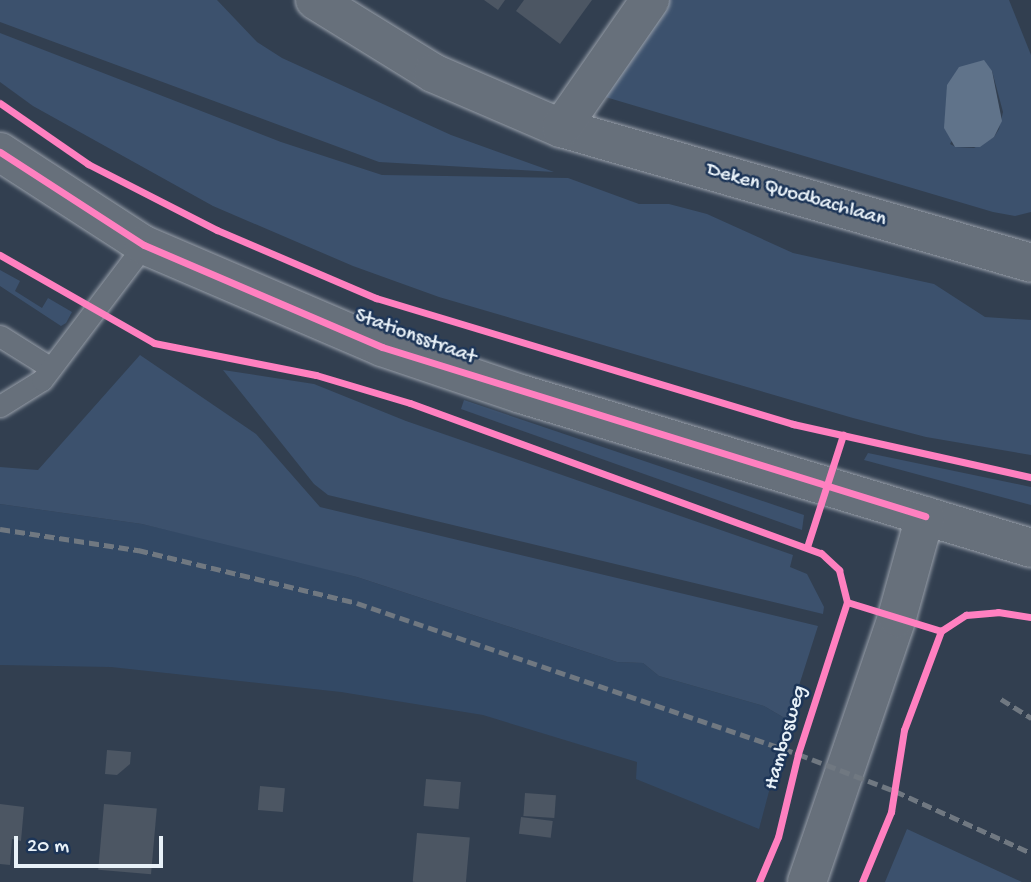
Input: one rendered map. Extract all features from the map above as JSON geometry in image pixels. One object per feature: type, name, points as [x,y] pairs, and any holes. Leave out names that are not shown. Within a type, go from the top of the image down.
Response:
[{"type":"street","name":"Deken Quodbachlaan","points":[[315,0],[433,73],[561,128],[1031,263]]},
{"type":"street","points":[[561,128],[650,0]]},
{"type":"street","name":"Stationsstraat","points":[[0,152],[144,245],[382,347],[449,370],[1031,548]]},
{"type":"street","points":[[808,882],[897,617],[925,516]]},
{"type":"lane","points":[[0,406],[24,394],[51,368],[144,245]]},
{"type":"lane","points":[[0,336],[51,368]]},
{"type":"shaded area","points":[[0,0],[217,0],[257,42],[282,58],[451,135],[554,172],[379,162],[0,22]]},
{"type":"shaded area","points":[[669,0],[1009,0],[1031,55],[1031,212],[1015,216],[993,212],[602,96]],"holes":[[[992,71],[1003,112],[994,137],[974,148],[950,144]]]},
{"type":"shaded area","points":[[0,33],[281,142],[382,175],[568,178],[639,204],[669,204],[707,214],[793,253],[934,284],[985,317],[1031,320],[1031,455],[926,437],[853,418],[439,297],[353,266],[213,206],[33,106],[0,82]]},
{"type":"shaded area","points":[[984,60],[992,71],[1002,121],[994,137],[980,147],[955,147],[944,128],[947,85],[959,67]]},
{"type":"shaded area","points":[[0,270],[20,281],[15,291],[42,308],[48,298],[72,312],[66,323],[61,326],[0,286]]},
{"type":"shaded area","points":[[140,355],[256,434],[320,507],[818,626],[788,720],[764,706],[659,676],[643,663],[617,662],[357,577],[142,524],[0,504],[0,467],[38,470]]},
{"type":"shaded area","points":[[223,370],[314,384],[406,421],[793,555],[790,567],[807,574],[824,607],[823,614],[328,495],[314,484]]},
{"type":"shaded area","points":[[464,400],[804,515],[802,530],[461,409]]},
{"type":"shaded area","points":[[868,453],[1031,487],[1031,505],[864,460]]},
{"type":"shaded area","points":[[0,504],[142,524],[252,549],[357,577],[617,662],[643,663],[659,676],[764,706],[788,720],[759,829],[636,779],[637,762],[483,715],[341,692],[111,667],[0,665]]},
{"type":"shaded area","points":[[907,829],[1022,882],[885,882]]},
{"type":"building","points":[[484,0],[505,0],[498,10]]},
{"type":"building","points":[[524,0],[592,0],[560,44],[516,11]]},
{"type":"building","points":[[107,750],[131,752],[130,764],[117,775],[105,774]]},
{"type":"building","points":[[426,779],[461,782],[459,809],[424,806]]},
{"type":"building","points":[[260,786],[285,788],[283,812],[258,810]]},
{"type":"building","points":[[525,793],[556,795],[554,818],[523,816]]},
{"type":"building","points":[[0,804],[24,807],[21,841],[12,839],[10,865],[0,864]]},
{"type":"building","points":[[104,804],[157,809],[151,874],[98,870]]},
{"type":"building","points":[[521,817],[553,821],[551,838],[519,834]]},
{"type":"building","points":[[417,833],[470,838],[466,882],[413,882]]},
{"type":"railway","points":[[0,529],[138,550],[357,603],[798,754],[895,791],[1031,853]]},
{"type":"railway","points":[[1001,699],[1031,718]]},
{"type":"cycle path","points":[[0,103],[88,164],[217,230],[376,298],[793,424],[1031,477]]},
{"type":"cycle path","points":[[0,152],[144,245],[382,347],[925,516]]},
{"type":"cycle path","name":"Hambosweg","points":[[0,255],[154,343],[316,375],[410,403],[821,553],[839,570],[847,602],[798,754],[778,837],[759,882]]},
{"type":"cycle path","points":[[807,547],[843,435]]},
{"type":"cycle path","points":[[847,602],[941,631]]},
{"type":"cycle path","points":[[862,882],[891,812],[904,730],[941,631],[966,615],[998,612],[1031,617]]}]
